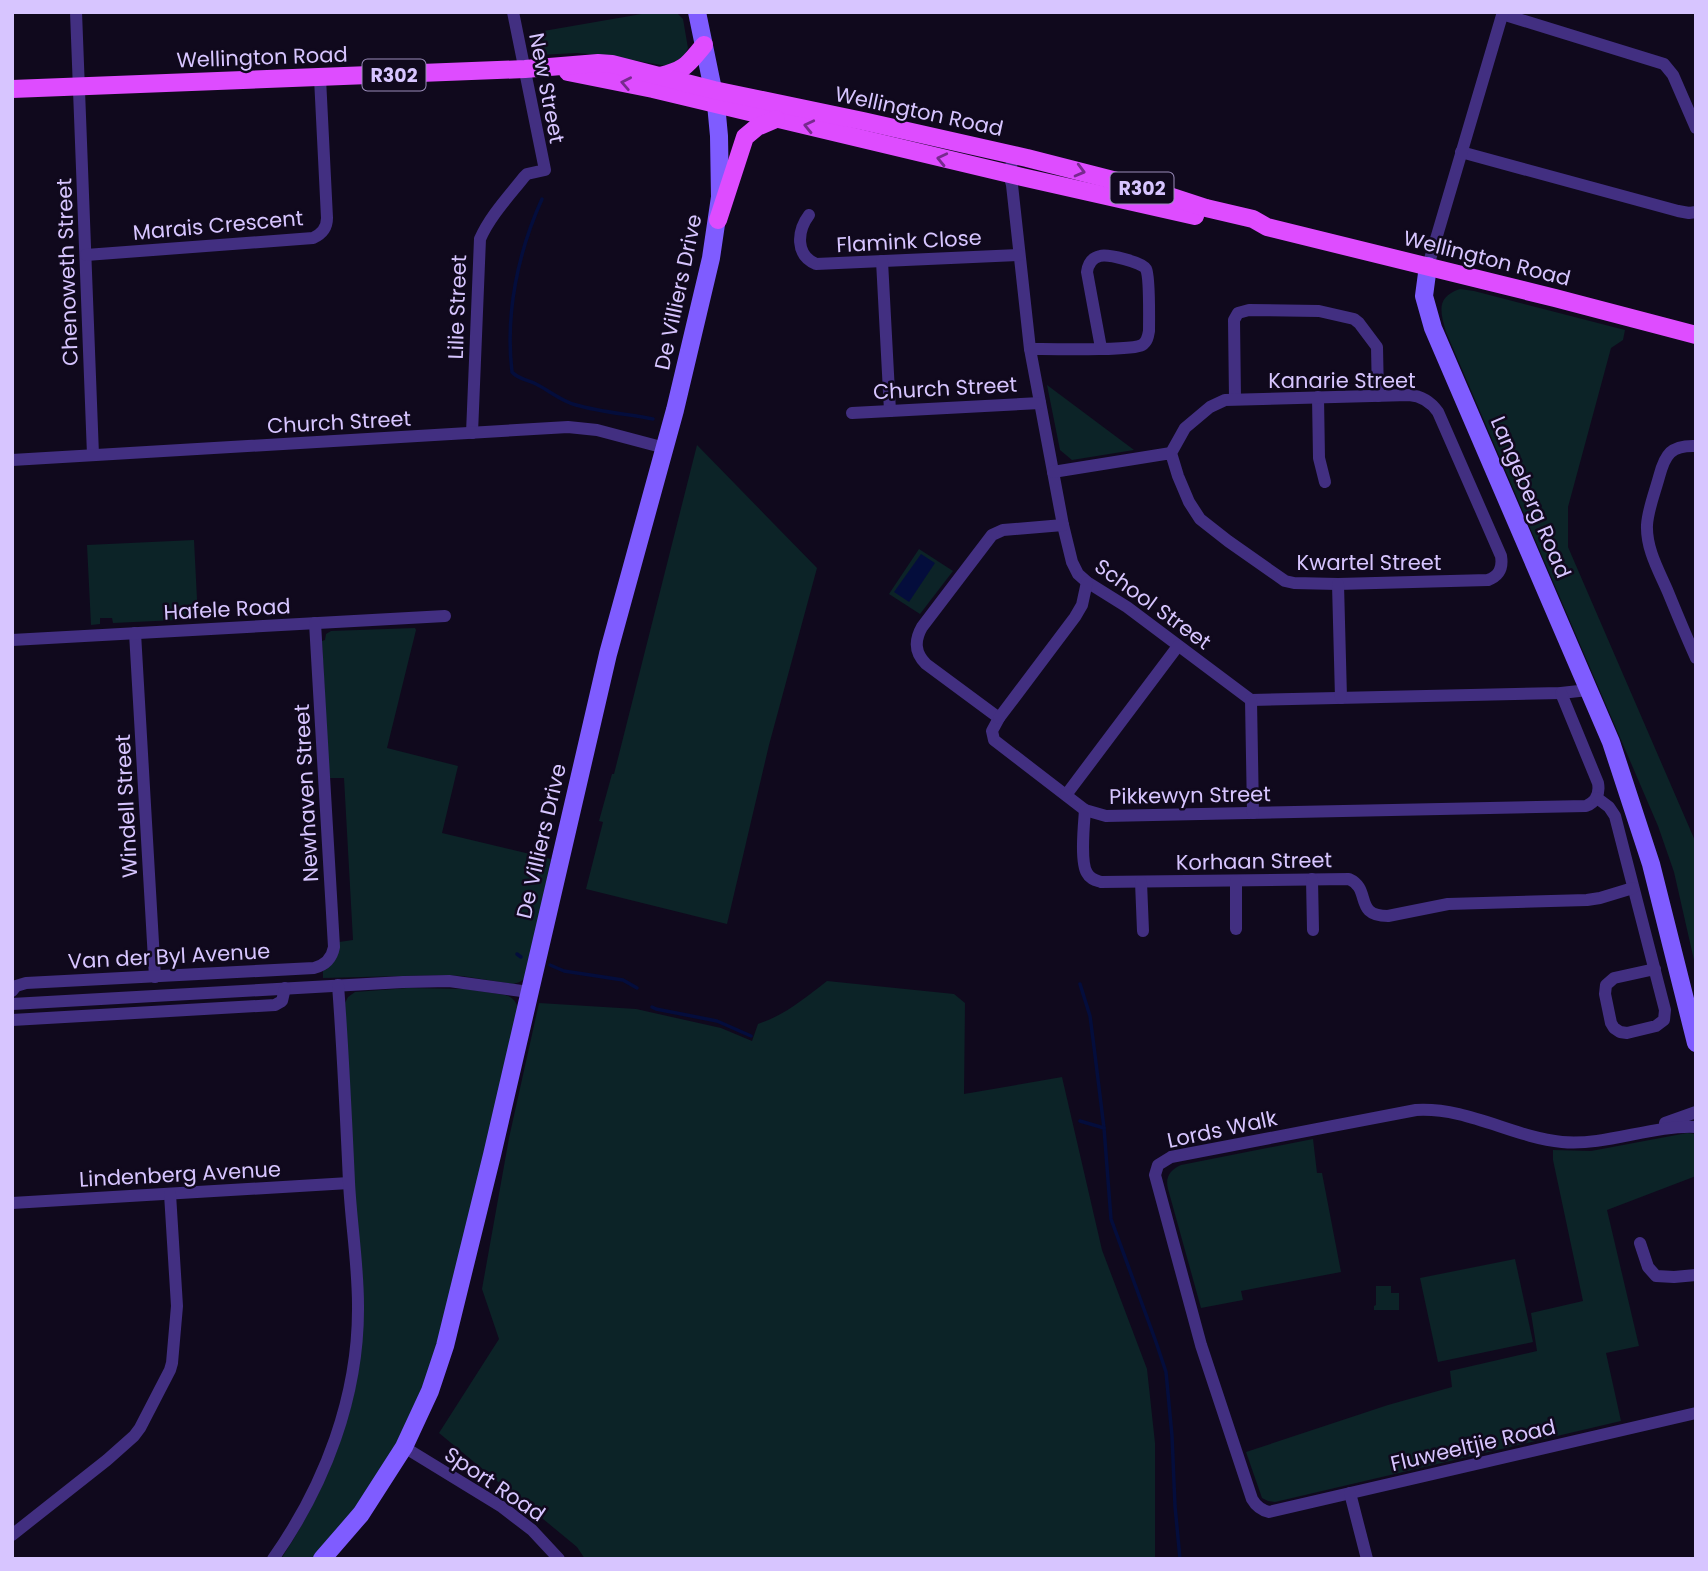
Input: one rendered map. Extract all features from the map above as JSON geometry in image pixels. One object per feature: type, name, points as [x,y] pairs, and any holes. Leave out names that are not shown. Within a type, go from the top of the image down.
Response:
[{"type":"main road","points":[[660,76],[683,69],[704,45]]},
{"type":"main road","name":"Wellington Road","points":[[12,89],[612,64],[660,76],[776,119],[1014,179],[1252,229],[1267,227]]},
{"type":"main road","name":"Wellington Road","points":[[556,68],[626,83],[863,121],[1020,156],[1253,219],[1267,227],[1696,335]]},
{"type":"main road","points":[[718,220],[745,137],[757,127],[776,119]]},
{"type":"street","name":"Chenoweth Street","points":[[76,12],[93,456]]},
{"type":"street","name":"New Street","points":[[513,12],[545,170]]},
{"type":"street","name":"De Villiers Drive","points":[[322,1559],[367,1505],[404,1447],[430,1391],[445,1346],[608,654],[665,448],[718,220],[719,136],[715,97],[697,12]]},
{"type":"street","points":[[1429,266],[1502,13],[1664,64],[1673,75],[1696,128]]},
{"type":"street","name":"Marais Crescent","points":[[86,255],[313,238],[321,233],[327,218],[320,78]]},
{"type":"street","points":[[1461,152],[1678,211],[1696,212]]},
{"type":"street","name":"School Street","points":[[1020,156],[1014,179],[1019,255],[1030,349],[1063,525],[1074,569],[1087,582],[1127,607],[1251,700]]},
{"type":"street","name":"Lilie Street","points":[[472,433],[480,239],[524,177],[545,170]]},
{"type":"street","name":"Flamink Close","points":[[810,215],[801,231],[800,248],[812,262],[821,264],[1019,255]]},
{"type":"street","points":[[1030,349],[1101,348],[1138,347],[1148,338],[1147,272],[1140,264],[1103,255],[1089,264],[1087,272],[1101,348]]},
{"type":"street","points":[[882,261],[890,411]]},
{"type":"street","name":"Langeberg Road","points":[[1429,266],[1424,296],[1433,328],[1611,743],[1651,864],[1696,1042]]},
{"type":"street","points":[[1235,399],[1234,320],[1238,313],[1249,310],[1319,311],[1354,319],[1377,347],[1378,396]]},
{"type":"street","name":"Kanarie Street","points":[[1171,453],[1185,428],[1210,407],[1226,400],[1409,395],[1420,397],[1438,412],[1501,556],[1501,566],[1496,576]]},
{"type":"street","points":[[1318,397],[1319,458],[1325,482]]},
{"type":"street","name":"Church Street","points":[[852,412],[1040,403]]},
{"type":"street","name":"Church Street","points":[[12,460],[568,427],[597,430],[665,448]]},
{"type":"street","points":[[1696,446],[1676,448],[1666,456],[1649,514],[1647,535],[1653,556],[1696,658]]},
{"type":"street","points":[[1053,472],[1171,453]]},
{"type":"street","name":"Kwartel Street","points":[[1171,453],[1178,477],[1200,519],[1285,581],[1338,584],[1488,580],[1496,576]]},
{"type":"street","points":[[1063,525],[1003,530],[992,534],[919,633],[916,645],[922,660],[999,718],[1075,617],[1082,605],[1087,582]]},
{"type":"street","points":[[1338,584],[1340,698]]},
{"type":"street","name":"Hafele Road","points":[[12,640],[445,616]]},
{"type":"street","name":"Newhaven Street","points":[[315,623],[334,947],[329,960]]},
{"type":"street","name":"Windell Street","points":[[135,633],[155,977]]},
{"type":"street","points":[[1066,795],[1178,646]]},
{"type":"street","points":[[1252,813],[1251,700],[1561,693],[1588,690]]},
{"type":"street","points":[[1561,693],[1598,783],[1597,798],[1615,816],[1633,888],[1655,970],[1665,1010],[1664,1020],[1656,1026],[1627,1033],[1620,1032],[1612,1026],[1605,994],[1606,985],[1611,980],[1655,970]]},
{"type":"street","name":"Pikkewyn Street","points":[[999,718],[992,731],[994,740],[1085,810],[1105,816],[1581,807],[1597,798]]},
{"type":"street","name":"Langeberg Road","points":[[1611,743],[1631,778],[1661,857],[1696,1000]]},
{"type":"street","name":"Korhaan Street","points":[[1085,810],[1084,865],[1087,874],[1093,880],[1101,882],[1342,878],[1353,880],[1360,888],[1366,908],[1380,916],[1405,914],[1448,904],[1587,900],[1633,888]]},
{"type":"street","points":[[1312,879],[1312,930]]},
{"type":"street","points":[[1236,881],[1236,929]]},
{"type":"street","points":[[1141,883],[1143,931]]},
{"type":"street","name":"Van der Byl Avenue","points":[[12,991],[16,986],[26,983],[314,968],[329,960]]},
{"type":"street","name":"Van der Byl Avenue","points":[[12,1004],[449,981],[529,992]]},
{"type":"street","points":[[273,1559],[303,1511],[322,1473],[338,1430],[355,1360],[358,1305],[338,985]]},
{"type":"street","name":"Van der Byl Avenue","points":[[12,1020],[275,1005],[282,1001],[285,988]]},
{"type":"street","name":"Lords Walk","points":[[1259,1508],[1252,1499],[1201,1345],[1155,1174],[1158,1165],[1171,1157],[1416,1110],[1458,1113],[1562,1142],[1600,1141],[1649,1130],[1696,1112]]},
{"type":"street","name":"Lords Walk","points":[[1649,1130],[1696,1127]]},
{"type":"street","name":"Lindenberg Avenue","points":[[12,1203],[349,1183]]},
{"type":"street","points":[[12,1535],[134,1436],[170,1370],[177,1306],[170,1194]]},
{"type":"street","points":[[1640,1243],[1648,1267],[1656,1276],[1696,1275]]},
{"type":"street","name":"Fluweeltjie Road","points":[[1259,1508],[1269,1512],[1696,1413]]},
{"type":"street","name":"Sport Road","points":[[404,1447],[502,1507],[532,1530],[559,1559]]},
{"type":"street","points":[[1350,1493],[1367,1559]]},
{"type":"green space","points":[[653,12],[676,12],[683,19],[688,48],[682,60],[667,66],[577,53],[539,55],[533,51],[529,37],[532,33]]},
{"type":"green space","points":[[1460,289],[1625,330],[1623,340],[1611,348],[1568,507],[1568,547],[1696,843],[1696,969],[1674,872],[1658,826],[1446,332],[1441,311],[1443,301],[1452,292]]},
{"type":"green space","points":[[1047,385],[1134,450],[1072,460],[1060,450]]},
{"type":"green space","points":[[697,445],[817,568],[769,745],[727,924],[586,889],[603,822],[599,821],[614,774]]},
{"type":"green space","points":[[194,540],[198,619],[113,623],[112,618],[100,618],[100,624],[91,625],[87,545]]},
{"type":"green space","points":[[919,549],[953,571],[920,614],[889,594]]},
{"type":"green space","points":[[415,628],[387,748],[458,766],[442,833],[551,859],[528,972],[524,979],[513,984],[441,975],[323,978],[323,971],[327,969],[339,942],[353,940],[344,778],[329,778],[322,641],[331,631]]},
{"type":"green space","points":[[827,981],[954,994],[965,1003],[964,1094],[1062,1077],[1102,1250],[1147,1369],[1155,1443],[1155,1559],[585,1559],[577,1547],[439,1433],[499,1339],[482,1289],[509,1138],[539,1003],[636,1009],[721,1028],[752,1041],[758,1024],[786,1011]]},
{"type":"green space","points":[[408,988],[466,989],[505,995],[515,1001],[518,1012],[440,1337],[415,1411],[379,1479],[314,1559],[281,1559],[326,1477],[355,1389],[345,1003],[355,992]]},
{"type":"green space","points":[[1687,1133],[1696,1134],[1696,1176],[1607,1210],[1639,1346],[1606,1353],[1621,1421],[1275,1502],[1262,1498],[1246,1452],[1452,1387],[1450,1371],[1537,1351],[1531,1313],[1583,1301],[1553,1150],[1591,1151]]},
{"type":"green space","points":[[1313,1139],[1317,1173],[1322,1173],[1341,1272],[1241,1291],[1243,1300],[1201,1308],[1168,1189],[1169,1174],[1181,1165]]},
{"type":"green space","points":[[1515,1259],[1533,1342],[1438,1362],[1420,1278]]},
{"type":"green space","points":[[1376,1286],[1391,1286],[1391,1293],[1399,1293],[1399,1310],[1374,1310]]},
{"type":"shaded area","points":[[921,554],[935,563],[909,602],[894,592]]},
{"type":"waterway","points":[[542,199],[526,240],[515,284],[510,328],[512,372],[571,403],[653,419]]},
{"type":"waterway","points":[[517,954],[521,957]]},
{"type":"waterway","points":[[550,965],[564,971],[623,980],[637,988]]},
{"type":"waterway","points":[[1080,984],[1090,1016],[1104,1128],[1111,1219],[1166,1372],[1180,1559]]},
{"type":"waterway","points":[[652,1007],[717,1021],[751,1036]]},
{"type":"waterway","points":[[1080,1121],[1104,1128]]}]
